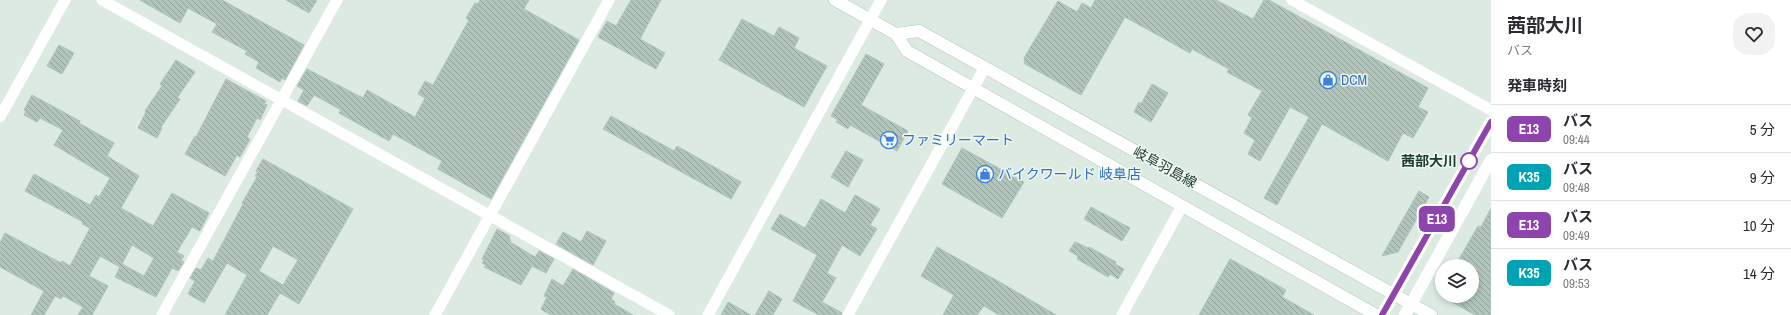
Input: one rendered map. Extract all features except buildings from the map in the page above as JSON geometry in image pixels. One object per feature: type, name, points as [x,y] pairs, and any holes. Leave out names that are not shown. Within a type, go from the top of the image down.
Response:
[{"type":"main road","name":"岐阜羽島線","points":[[835,0],[896,34],[907,51],[1376,315]]},
{"type":"main road","name":"岐阜羽島線","points":[[896,34],[919,31],[1432,315]]},
{"type":"main road","points":[[1382,315],[1491,122]]},
{"type":"main road","points":[[1404,315],[1491,160]]},
{"type":"street","points":[[0,117],[65,0]]},
{"type":"street","points":[[102,0],[281,101],[669,315]]},
{"type":"street","points":[[162,315],[337,0]]},
{"type":"street","points":[[435,315],[609,0]]},
{"type":"street","points":[[708,315],[881,0]]},
{"type":"street","points":[[1292,0],[1491,110]]},
{"type":"street","points":[[848,315],[986,67]]},
{"type":"street","points":[[1122,315],[1182,206]]},
{"type":"bus line","name":"E13","points":[[1382,315],[1491,122]]},
{"type":"place","name":"DCM","points":[[1328,80]]},
{"type":"place","name":"ファミリーマート","points":[[889,140]]},
{"type":"place","name":"茜部大川","points":[[1469,161]]},
{"type":"place","name":"バイクワールド 岐阜店","points":[[985,174]]}]
